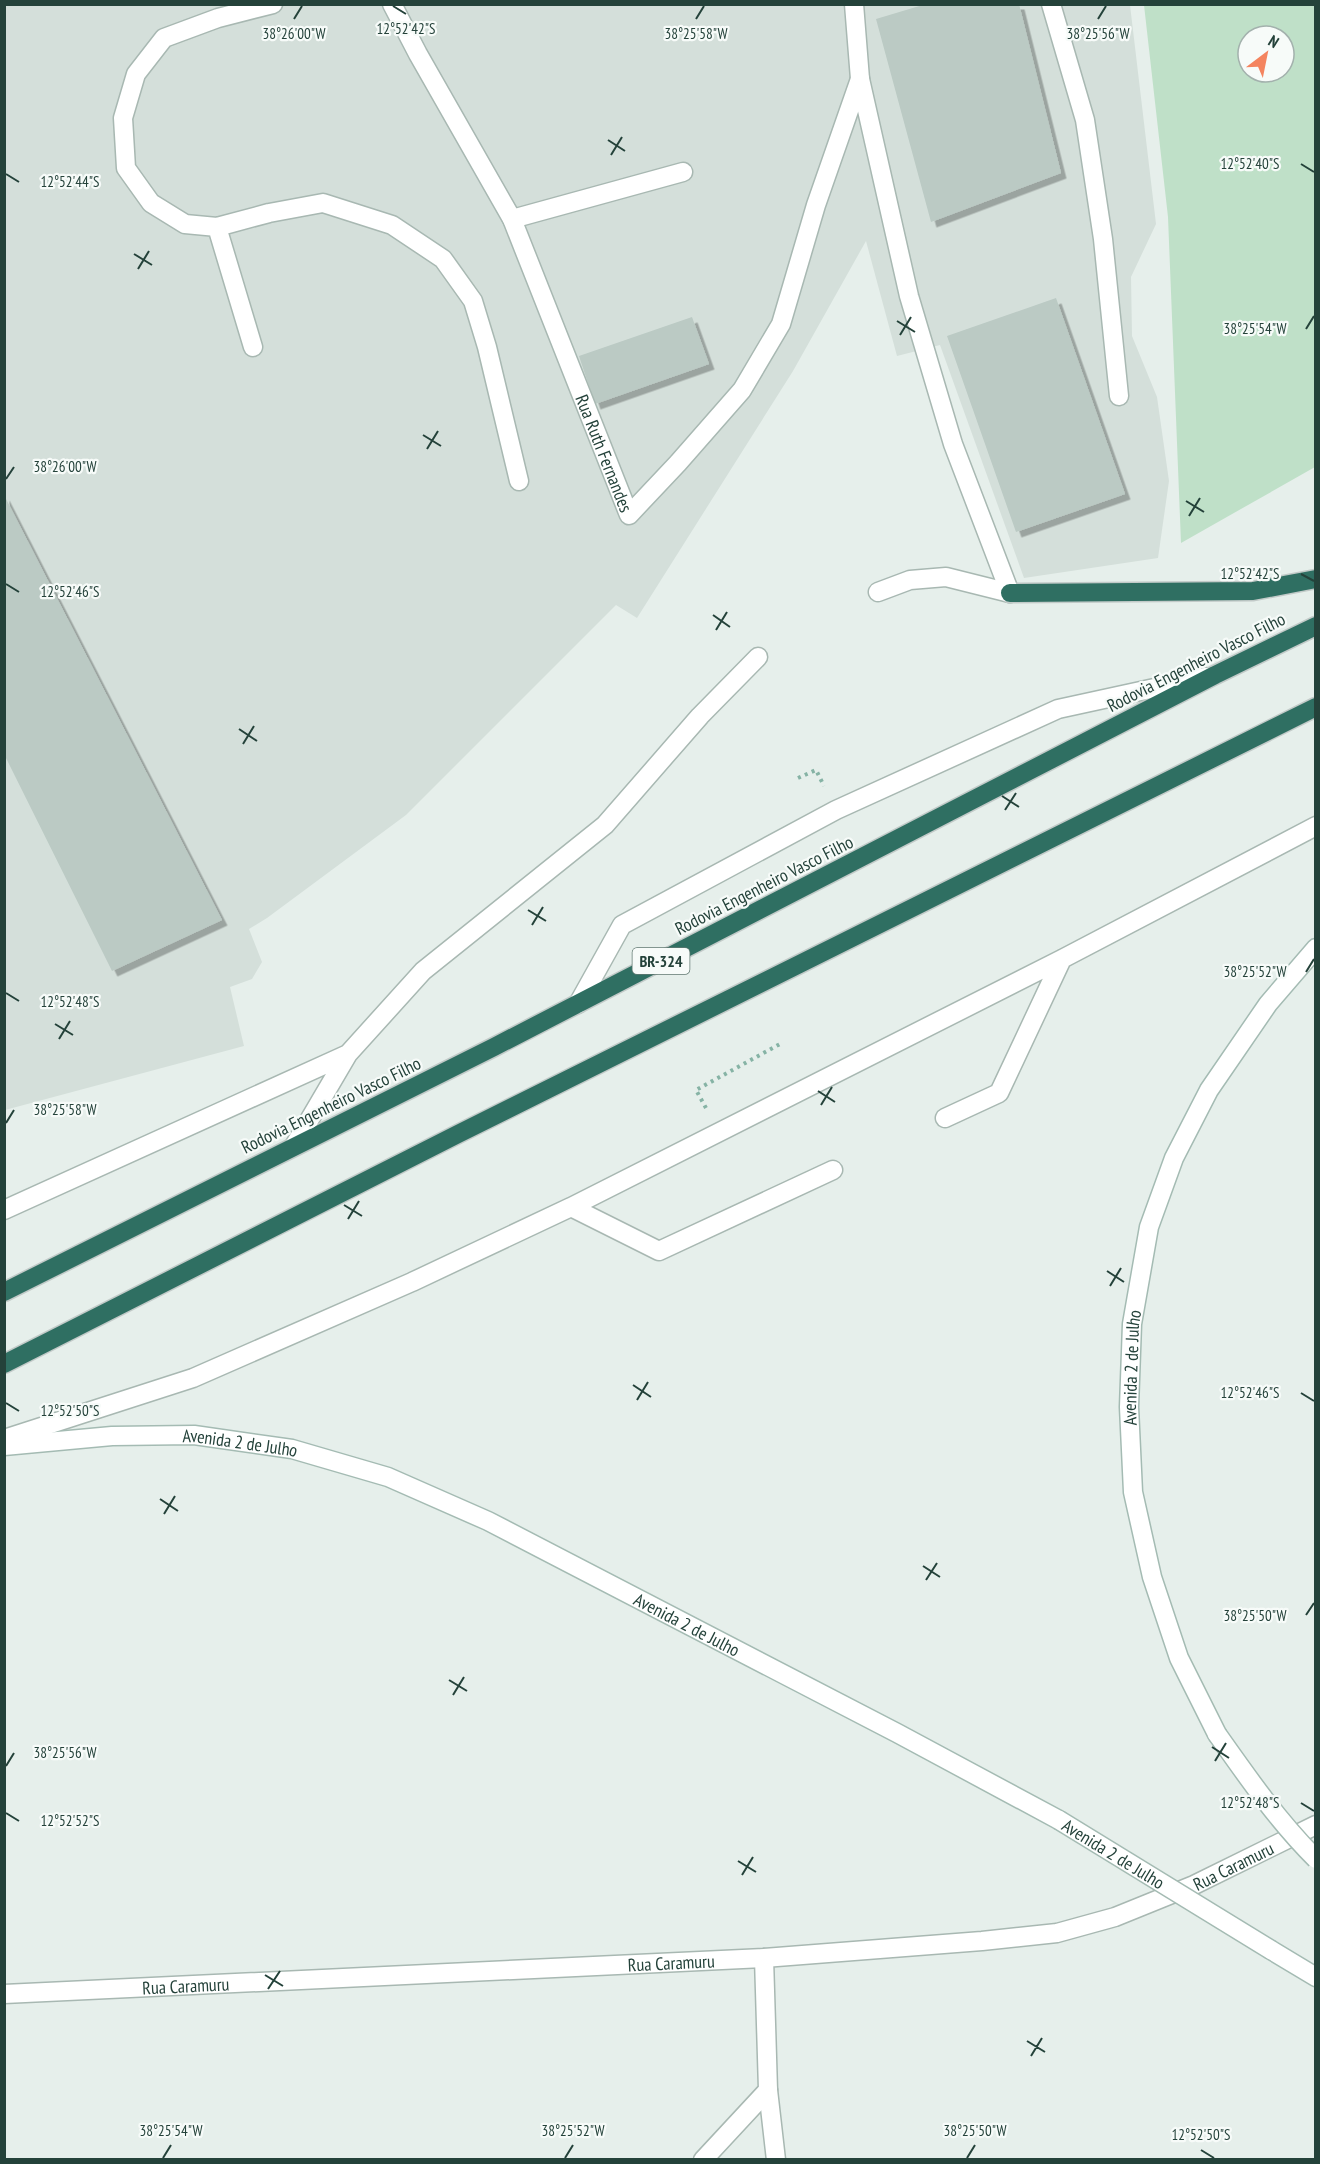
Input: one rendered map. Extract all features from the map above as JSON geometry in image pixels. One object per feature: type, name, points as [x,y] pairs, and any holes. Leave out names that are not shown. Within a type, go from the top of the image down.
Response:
[{"type":"highway","points":[[1010,593],[1253,591],[1316,579]]},
{"type":"highway","name":"Rodovia Engenheiro Vasco Filho","points":[[4,1292],[578,1004],[1215,675],[1316,626]]},
{"type":"highway","points":[[4,1364],[469,1128],[1316,707]]},
{"type":"street","points":[[273,4],[218,18],[164,38],[136,74],[123,118],[126,168],[151,203],[185,224],[217,227],[269,213],[323,203],[392,225],[443,259],[473,301],[488,347],[519,481]]},
{"type":"street","name":"Rua Ruth Fernandes","points":[[392,4],[512,219],[629,515],[678,464],[742,390],[781,324],[816,204],[860,79]]},
{"type":"street","name":"Rua Ruth Fernandes","points":[[854,4],[860,79],[909,296],[953,444],[1010,593]]},
{"type":"street","points":[[1051,4],[1085,120],[1103,239],[1119,396]]},
{"type":"street","points":[[512,219],[683,172]]},
{"type":"street","points":[[217,227],[253,347]]},
{"type":"street","points":[[878,592],[910,580],[946,577],[1010,593]]},
{"type":"street","points":[[294,1146],[348,1054],[423,971],[604,825],[700,716],[758,657]]},
{"type":"street","points":[[578,1004],[622,925],[836,810],[1058,709],[1215,675]]},
{"type":"street","points":[[4,1439],[194,1378],[412,1282],[571,1207],[1062,959],[1316,826]]},
{"type":"street","name":"Avenida 2 de Julho","points":[[1316,948],[1268,1004],[1209,1090],[1174,1158],[1149,1227],[1132,1324],[1129,1407],[1133,1492],[1152,1577],[1179,1658],[1217,1734],[1295,1839],[1316,1859]]},
{"type":"street","points":[[945,1118],[999,1093],[1062,959]]},
{"type":"street","points":[[4,1210],[348,1054]]},
{"type":"street","points":[[571,1207],[659,1251],[833,1170]]},
{"type":"street","name":"Avenida 2 de Julho","points":[[4,1446],[112,1436],[194,1435],[292,1449],[388,1477],[488,1521],[897,1733],[1059,1820],[1316,1977]]},
{"type":"street","name":"Rua Caramuru","points":[[4,1994],[764,1958],[1058,1933],[1115,1917],[1194,1885],[1316,1826]]},
{"type":"street","points":[[764,1958],[768,2090],[776,2160]]},
{"type":"street","points":[[704,2160],[768,2090]]},
{"type":"path","points":[[719,1132],[696,1090],[780,1044]]},
{"type":"shaded area","points":[[5,5],[1130,5],[1156,224],[1131,277],[1132,336],[1157,397],[1169,481],[1158,558],[1024,578],[940,345],[897,356],[866,241],[793,371],[637,618],[616,605],[406,815],[249,929],[262,962],[252,979],[230,987],[244,1046],[5,1110]]},
{"type":"green space","points":[[1144,5],[1315,5],[1315,467],[1181,543],[1168,217]]},
{"type":"building","points":[[926,4],[1019,4],[1061,173],[931,222],[876,19]]},
{"type":"building","points":[[1056,298],[1125,494],[1016,532],[947,336]]},
{"type":"building","points":[[692,317],[709,364],[595,404],[579,356]]},
{"type":"building","points":[[4,495],[222,920],[112,971],[4,754]]}]
